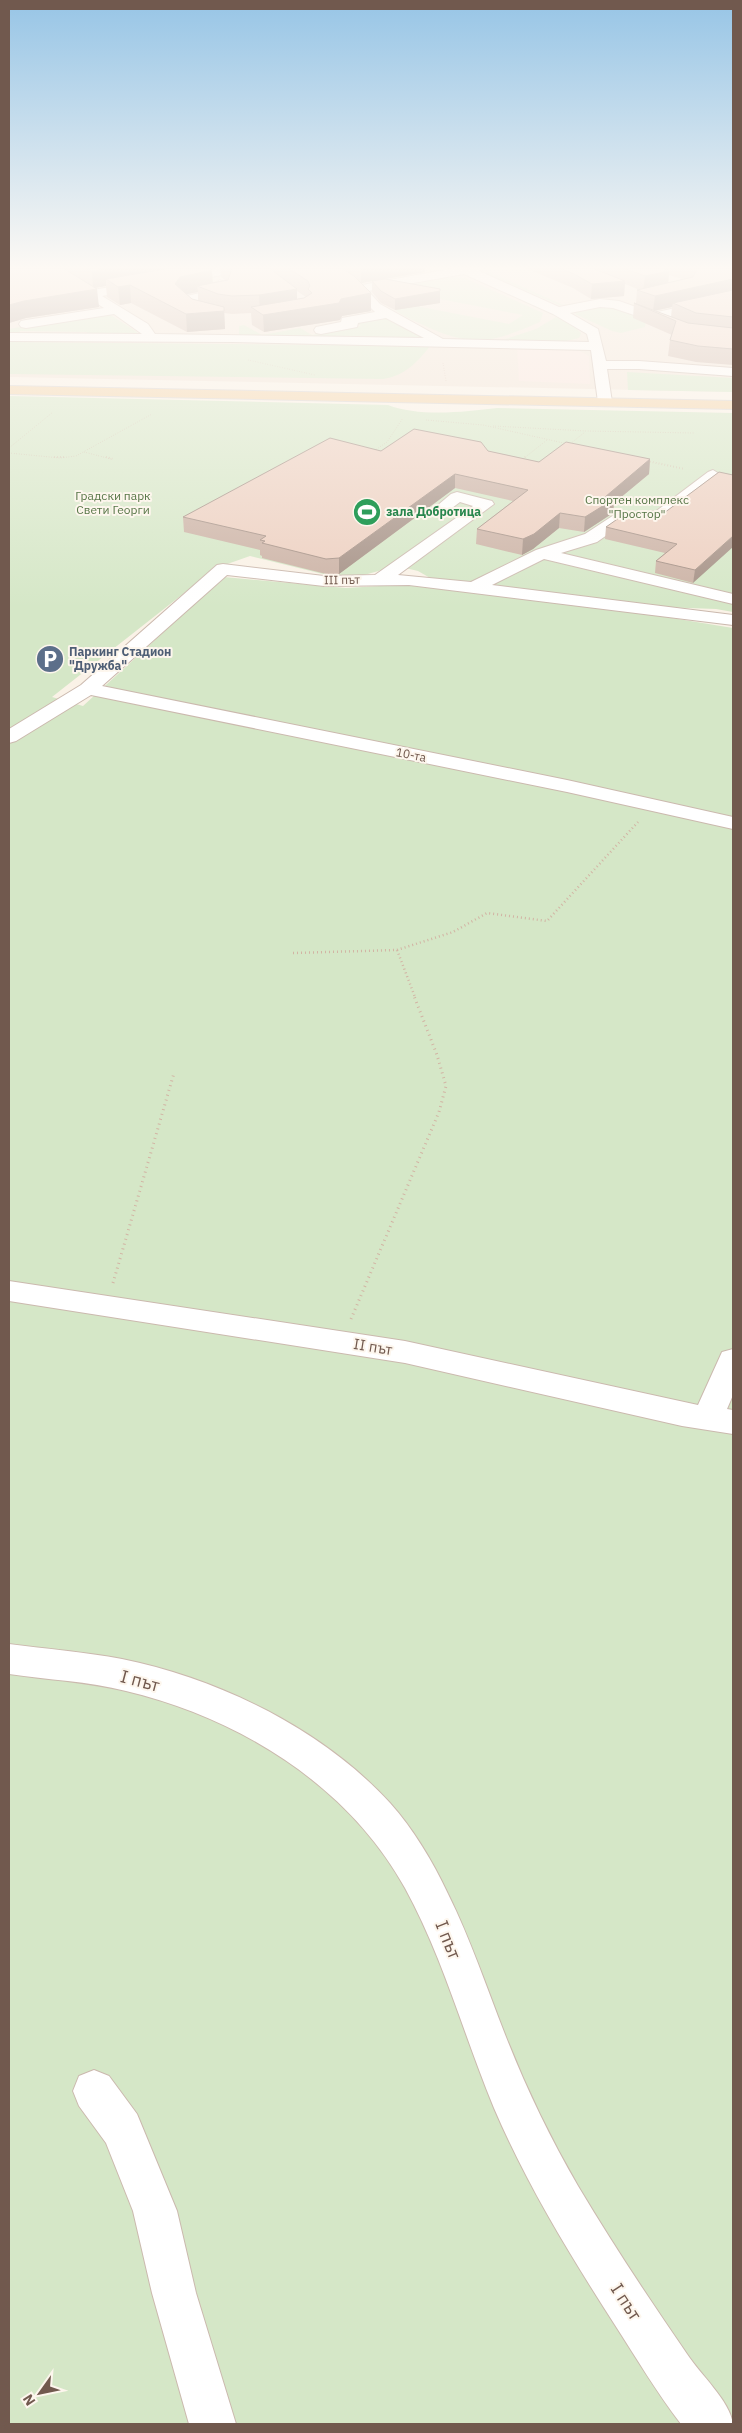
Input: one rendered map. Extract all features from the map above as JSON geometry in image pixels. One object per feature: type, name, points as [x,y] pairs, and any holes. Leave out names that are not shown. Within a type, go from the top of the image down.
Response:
[{"type":"main road","points":[[9,382],[604,398],[733,405]]},
{"type":"main road","points":[[9,390],[604,398],[733,397]]},
{"type":"street","points":[[602,382],[604,398]]},
{"type":"street","points":[[475,587],[542,554],[591,538],[620,518],[660,517],[713,475]]},
{"type":"street","points":[[382,579],[474,512]]},
{"type":"street","points":[[542,554],[733,599]]},
{"type":"street","name":"ІІІ път","points":[[9,737],[88,689],[223,568],[324,581],[409,580],[690,613],[733,620]]},
{"type":"street","name":"10-та","points":[[88,689],[654,805],[733,823]]},
{"type":"street","name":"ІІ път","points":[[9,1291],[341,1343],[477,1367],[721,1420]]},
{"type":"street","points":[[721,1420],[733,1360]]},
{"type":"street","name":"І път","points":[[9,1659],[124,1675],[206,1701],[277,1735],[326,1768],[378,1816],[411,1861],[436,1911],[500,2072],[547,2173],[601,2264],[690,2400],[711,2424]]},
{"type":"street","points":[[94,2091],[122,2128],[155,2211],[174,2293],[213,2424]]},
{"type":"path","points":[[9,448],[53,412]]},
{"type":"path","points":[[9,453],[60,458],[76,456],[154,412]]},
{"type":"path","points":[[371,453],[388,442],[403,418]]},
{"type":"path","points":[[422,420],[586,431],[694,433]]},
{"type":"path","points":[[525,423],[525,428]]},
{"type":"path","points":[[482,425],[580,446]]},
{"type":"path","points":[[570,444],[586,431]]},
{"type":"path","points":[[515,466],[547,439]]},
{"type":"path","points":[[83,452],[114,459]]},
{"type":"path","points":[[646,460],[713,475]]},
{"type":"path","points":[[292,953],[397,950],[453,932],[487,913],[547,921],[654,805]]},
{"type":"path","points":[[341,1343],[439,1112],[446,1086],[437,1055],[397,950]]},
{"type":"path","points":[[106,1305],[174,1073]]},
{"type":"shaded area","points":[[228,382],[733,382],[733,392]]},
{"type":"shaded area","points":[[532,382],[590,382],[590,384]]},
{"type":"green space","points":[[628,382],[733,382],[733,392],[628,390]]},
{"type":"green space","points":[[9,396],[388,405],[400,409],[427,412],[456,412],[497,408],[733,413],[733,612],[716,609],[660,607],[432,579],[418,571],[401,567],[389,568],[357,577],[335,577],[250,556],[216,568],[52,697],[83,706],[224,577],[346,588],[413,584],[586,604],[733,628],[733,2424],[9,2424]]},
{"type":"building","points":[[414,429],[481,442],[488,451],[539,462],[566,442],[650,459],[605,497],[614,499],[585,517],[560,513],[534,534],[523,539],[477,529],[528,490],[455,474],[339,558],[326,559],[262,543],[265,541],[260,540],[266,536],[183,517],[330,438],[381,451]]},
{"type":"building","points":[[719,472],[733,475],[733,536],[695,570],[656,561],[677,544],[606,527],[626,513],[654,511],[664,513]]},
{"type":"place","name":"зала Добротица","points":[[367,512]]},
{"type":"place","name":"Паркинг Стадион \"Дружба\"","points":[[50,659]]},
{"type":"park label","name":"Градски парк Свети Георги","points":[[113,503]]},
{"type":"park label","name":"Спортен комплекс \"Простор\"","points":[[637,507]]}]
